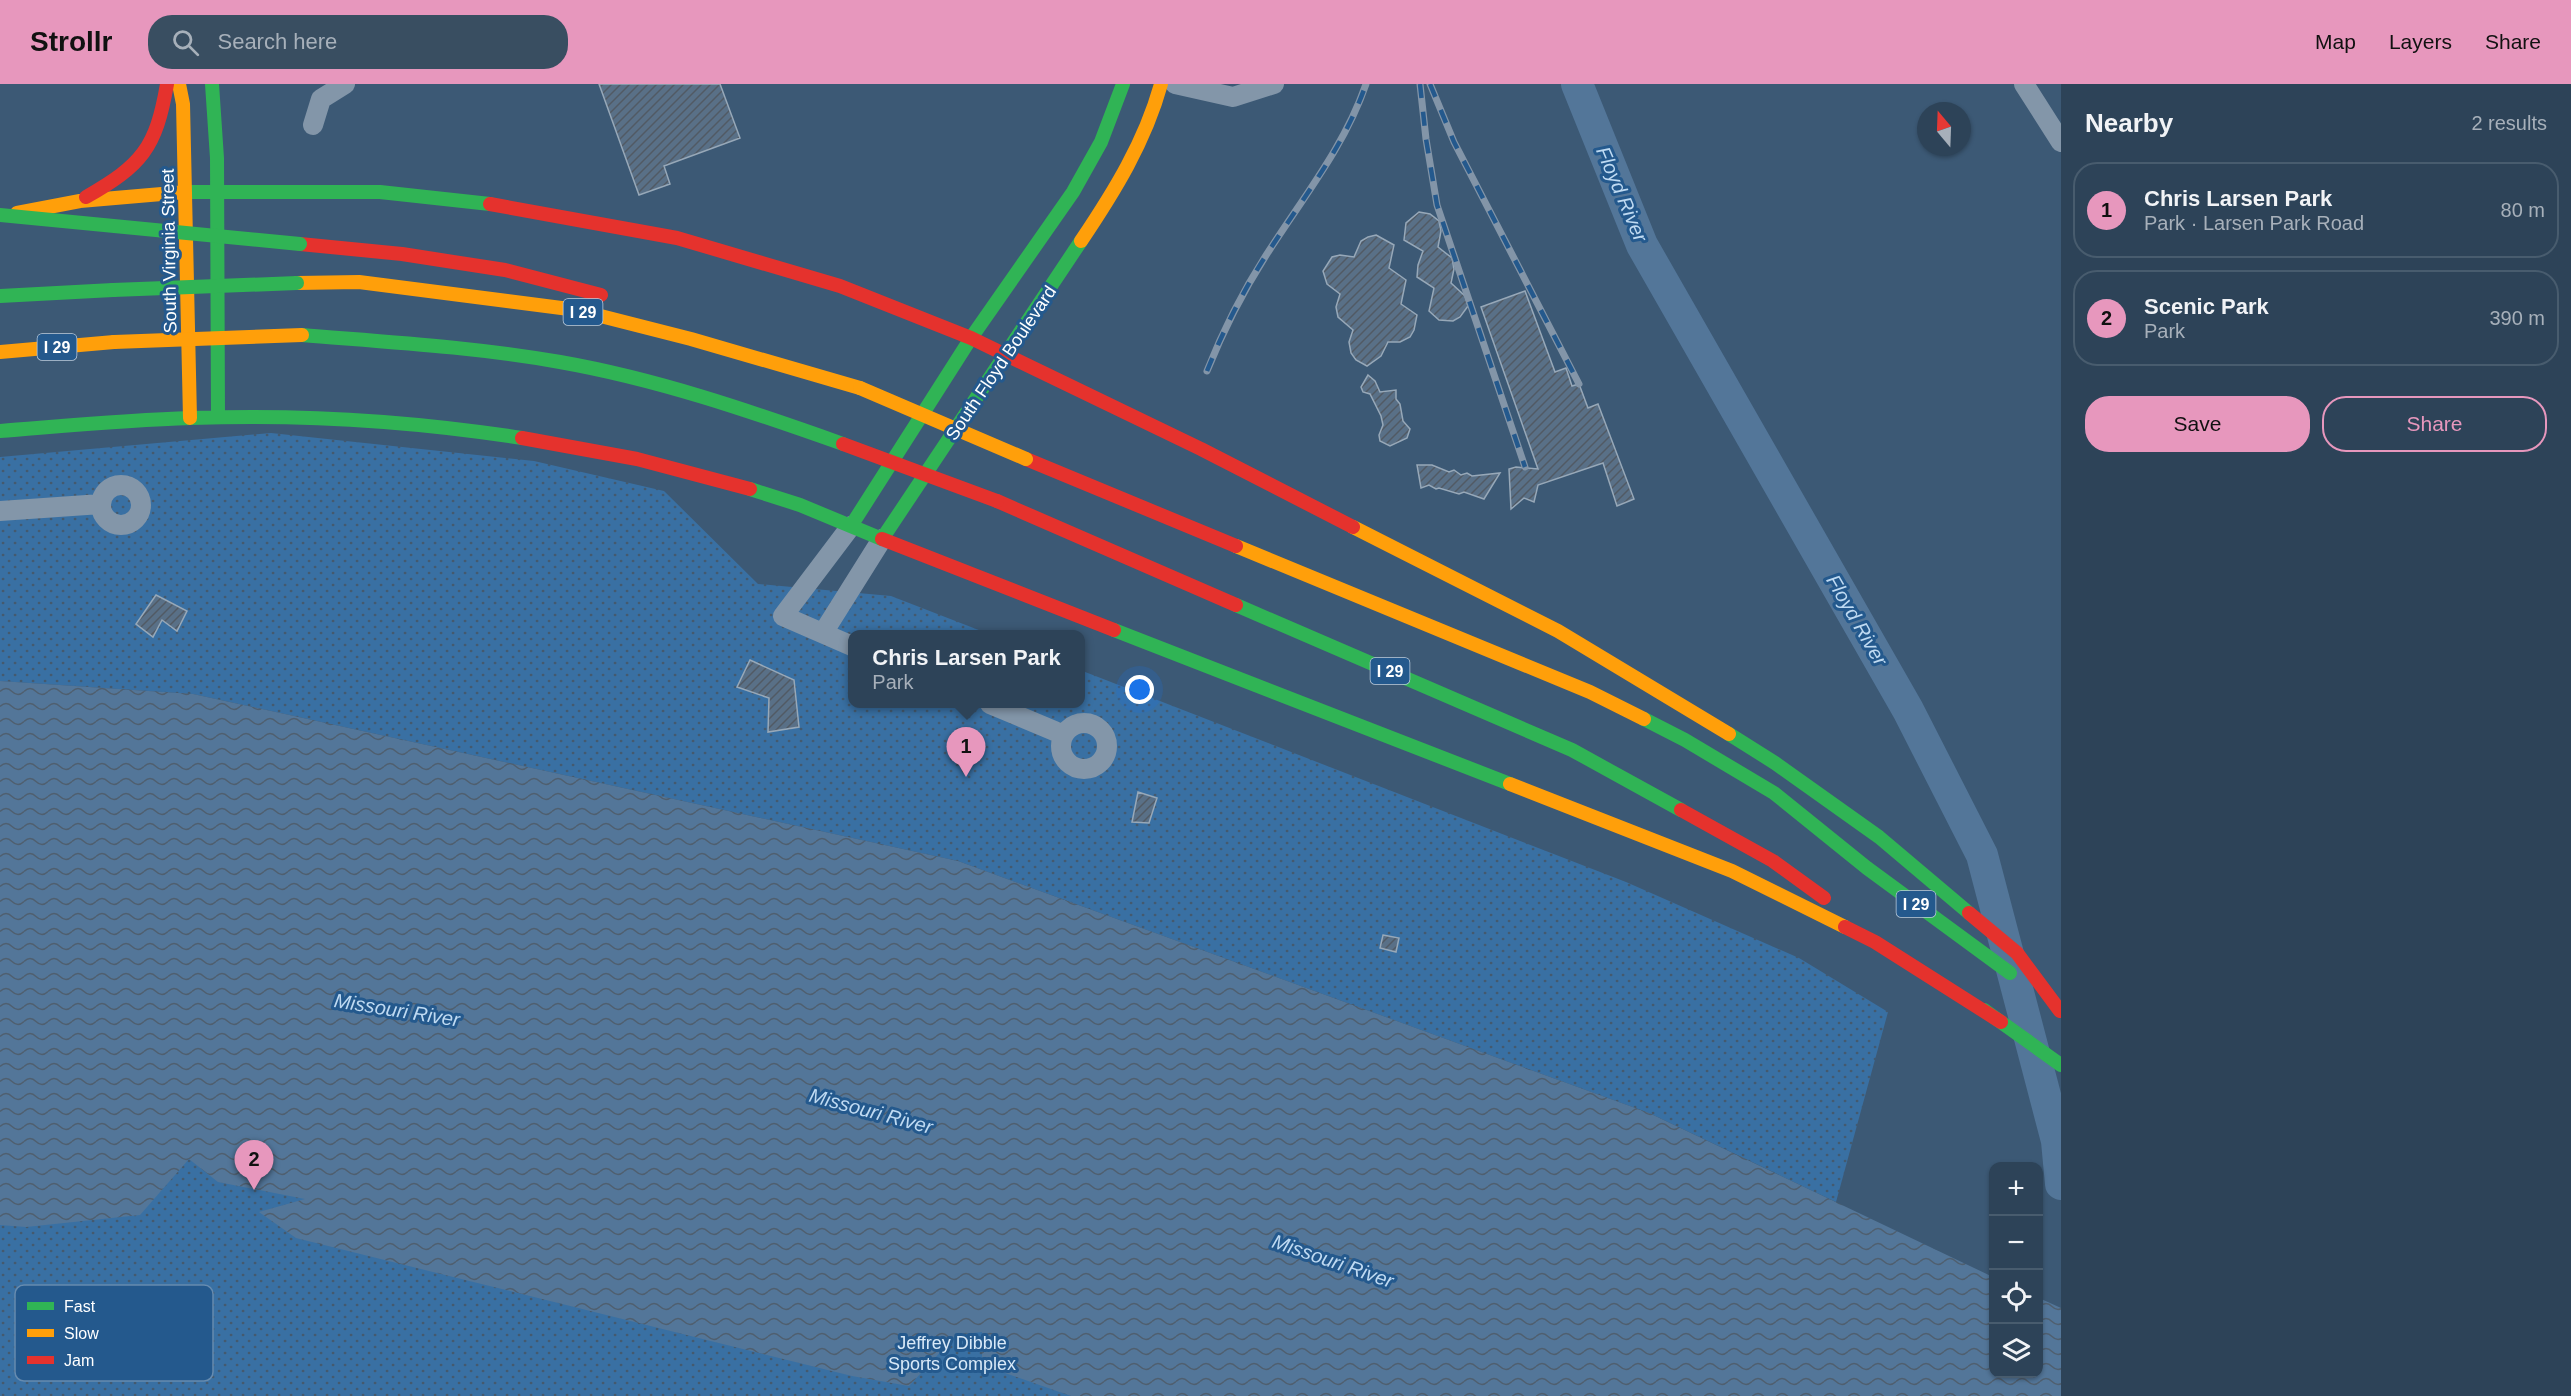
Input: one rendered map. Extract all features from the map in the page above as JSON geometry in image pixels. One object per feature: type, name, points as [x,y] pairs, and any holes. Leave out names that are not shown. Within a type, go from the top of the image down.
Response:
[{"type":"main road","points":[[80,201],[120,178],[151,145],[161,121],[167,84]]},
{"type":"main road","name":"South Virginia Street","points":[[179,84],[183,104],[190,418]]},
{"type":"main road","points":[[212,84],[217,191],[218,417]]},
{"type":"main road","name":"South Floyd Boulevard","points":[[850,526],[971,339],[1073,192],[1101,142],[1123,84]]},
{"type":"main road","name":"South Floyd Boulevard","points":[[882,539],[1116,189],[1142,141],[1161,84]]},
{"type":"main road","points":[[0,215],[80,201],[185,192],[380,192],[502,205],[677,238],[840,286],[971,339],[1202,449],[1558,631],[1775,763],[1879,837],[2017,953],[2060,1011]]},
{"type":"main road","points":[[0,215],[402,254],[505,270],[612,298]]},
{"type":"main road","name":"I 29","points":[[0,296],[359,282],[577,310],[691,339],[860,388],[1590,692],[1685,741],[1774,794],[1867,868],[2060,1011]]},
{"type":"main road","points":[[653,315],[691,339]]},
{"type":"main road","name":"I 29","points":[[0,352],[114,342],[302,335],[485,350],[593,368],[681,390],[843,444],[997,501],[1572,750],[1773,861],[2061,1065]]},
{"type":"main road","points":[[0,431],[218,417],[392,423],[584,447],[701,475],[764,493],[1732,871],[1875,942],[2001,1022]]},
{"type":"street","points":[[313,125],[321,99],[345,84]]},
{"type":"street","points":[[1175,84],[1233,97],[1274,84]]},
{"type":"street","points":[[2024,84],[2061,142]]},
{"type":"street","points":[[0,511],[101,504]]},
{"type":"street","name":"South Floyd Boulevard","points":[[850,526],[783,616],[823,633],[882,539]]},
{"type":"street","points":[[823,633],[848,644]]},
{"type":"street","points":[[1000,708],[1064,735]]},
{"type":"green space","points":[[271,433],[534,461],[664,491],[758,584],[891,596],[979,630],[848,630],[848,708],[1085,708],[1085,672],[1626,882],[1799,958],[1888,1012],[1836,1202],[1649,1113],[958,861],[193,694],[0,681],[0,457]]},
{"type":"green space","name":"Jeffrey Dibble Sports Complex","points":[[0,1078],[1239,1396],[0,1396]]},
{"type":"water","name":"Missouri River","points":[[0,681],[193,694],[958,861],[1649,1113],[1989,1275],[1989,1378],[2043,1378],[2043,1300],[2061,1308],[2061,1396],[1071,1396],[982,1365],[982,1332],[956,1335],[909,1386],[852,1376],[296,1238],[259,1212],[305,1199],[218,1182],[189,1159],[140,1215],[26,1227],[0,1225]]},
{"type":"building","points":[[599,84],[720,84],[740,138],[664,166],[670,184],[639,195]]},
{"type":"building","points":[[1419,212],[1430,214],[1439,221],[1441,231],[1438,247],[1452,258],[1454,269],[1451,283],[1465,296],[1468,306],[1460,317],[1453,321],[1439,320],[1429,311],[1434,288],[1417,277],[1423,251],[1404,240],[1406,223]]},
{"type":"building","points":[[1376,235],[1394,245],[1389,268],[1406,280],[1401,304],[1417,315],[1410,337],[1400,342],[1388,342],[1381,356],[1367,366],[1356,360],[1351,353],[1349,342],[1353,330],[1338,317],[1336,307],[1340,294],[1327,284],[1323,271],[1332,257],[1340,255],[1354,257],[1361,241]]},
{"type":"building","points":[[1525,291],[1555,372],[1566,368],[1572,386],[1579,384],[1588,408],[1598,404],[1634,499],[1617,506],[1603,463],[1538,485],[1534,502],[1524,498],[1511,509],[1509,469],[1516,467],[1538,469],[1481,307]]},
{"type":"building","points":[[1368,375],[1375,381],[1380,392],[1396,390],[1396,399],[1400,404],[1403,421],[1410,429],[1407,438],[1390,446],[1380,441],[1379,435],[1383,425],[1381,416],[1370,394],[1363,392],[1361,387]]},
{"type":"building","points":[[1417,465],[1432,465],[1449,472],[1454,470],[1461,475],[1500,473],[1484,499],[1464,492],[1459,494],[1436,489],[1429,485],[1421,488]]},
{"type":"building","points":[[156,595],[187,611],[177,631],[162,620],[153,637],[136,624]]},
{"type":"building","points":[[750,660],[794,680],[799,727],[768,732],[769,698],[737,687]]},
{"type":"building","points":[[1138,792],[1157,798],[1149,823],[1132,822]]},
{"type":"building","points":[[1383,935],[1399,938],[1396,952],[1380,948]]},
{"type":"waterway","name":"Floyd River","points":[[1577,84],[1642,245],[1908,710],[1982,855],[2057,1141],[2061,1184]]},
{"type":"railway","points":[[1207,371],[1248,284],[1334,152],[1366,84]]},
{"type":"railway","points":[[1420,84],[1437,205],[1525,467]]},
{"type":"railway","points":[[1430,84],[1454,142],[1579,384]]},
{"type":"traffic: fast","points":[[212,84],[217,158],[218,417]]},
{"type":"traffic: fast","points":[[851,526],[971,338],[1073,192],[1101,142],[1123,84]]},
{"type":"traffic: fast","points":[[185,192],[380,192],[490,204]]},
{"type":"traffic: fast","points":[[0,215],[300,244]]},
{"type":"traffic: fast","points":[[882,539],[1081,241]]},
{"type":"traffic: fast","points":[[113,290],[297,283]]},
{"type":"traffic: fast","points":[[0,296],[113,290]]},
{"type":"traffic: fast","points":[[302,335],[496,352],[596,369],[703,397],[843,444]]},
{"type":"traffic: fast","points":[[0,431],[167,419],[274,417],[398,423],[522,438]]},
{"type":"traffic: fast","points":[[750,489],[800,505],[882,539]]},
{"type":"traffic: fast","points":[[1236,605],[1572,750],[1681,810]]},
{"type":"traffic: fast","points":[[1114,630],[1510,784]]},
{"type":"traffic: fast","points":[[1644,719],[1685,740],[1774,793],[1867,868],[2010,973]]},
{"type":"traffic: fast","points":[[1729,734],[1775,763],[1879,837],[1969,913]]},
{"type":"traffic: fast","points":[[1984,1010],[2061,1065]]},
{"type":"traffic: slow","points":[[179,84],[183,104],[190,418]]},
{"type":"traffic: slow","points":[[1081,241],[1127,166],[1146,126],[1161,84]]},
{"type":"traffic: slow","points":[[17,213],[80,201],[185,192]]},
{"type":"traffic: slow","points":[[297,283],[359,282],[577,310],[691,339],[860,388]]},
{"type":"traffic: slow","points":[[114,342],[302,335]]},
{"type":"traffic: slow","points":[[0,352],[114,342]]},
{"type":"traffic: slow","points":[[860,388],[1026,459]]},
{"type":"traffic: slow","points":[[1353,527],[1558,631],[1729,734]]},
{"type":"traffic: slow","points":[[1236,546],[1590,692],[1644,719]]},
{"type":"traffic: slow","points":[[1510,784],[1732,871],[1845,927]]},
{"type":"traffic: jam","points":[[86,197],[121,175],[143,152],[158,124],[167,84]]},
{"type":"traffic: jam","points":[[490,204],[677,238],[840,286],[971,338],[1006,355]]},
{"type":"traffic: jam","points":[[300,244],[402,254],[505,270],[601,295]]},
{"type":"traffic: jam","points":[[1006,355],[1201,449],[1353,527]]},
{"type":"traffic: jam","points":[[522,438],[637,459],[750,489]]},
{"type":"traffic: jam","points":[[843,444],[997,501]]},
{"type":"traffic: jam","points":[[1026,459],[1236,546]]},
{"type":"traffic: jam","points":[[997,501],[1236,605]]},
{"type":"traffic: jam","points":[[882,539],[1114,630]]},
{"type":"traffic: jam","points":[[1681,810],[1773,861],[1824,898]]},
{"type":"traffic: jam","points":[[1969,913],[2017,953],[2060,1011]]},
{"type":"traffic: jam","points":[[1845,927],[1875,942],[2001,1022]]},
{"type":"place","name":"Chris Larsen Park","points":[[966,777]]},
{"type":"place","name":"Scenic Park","points":[[254,1190]]}]
